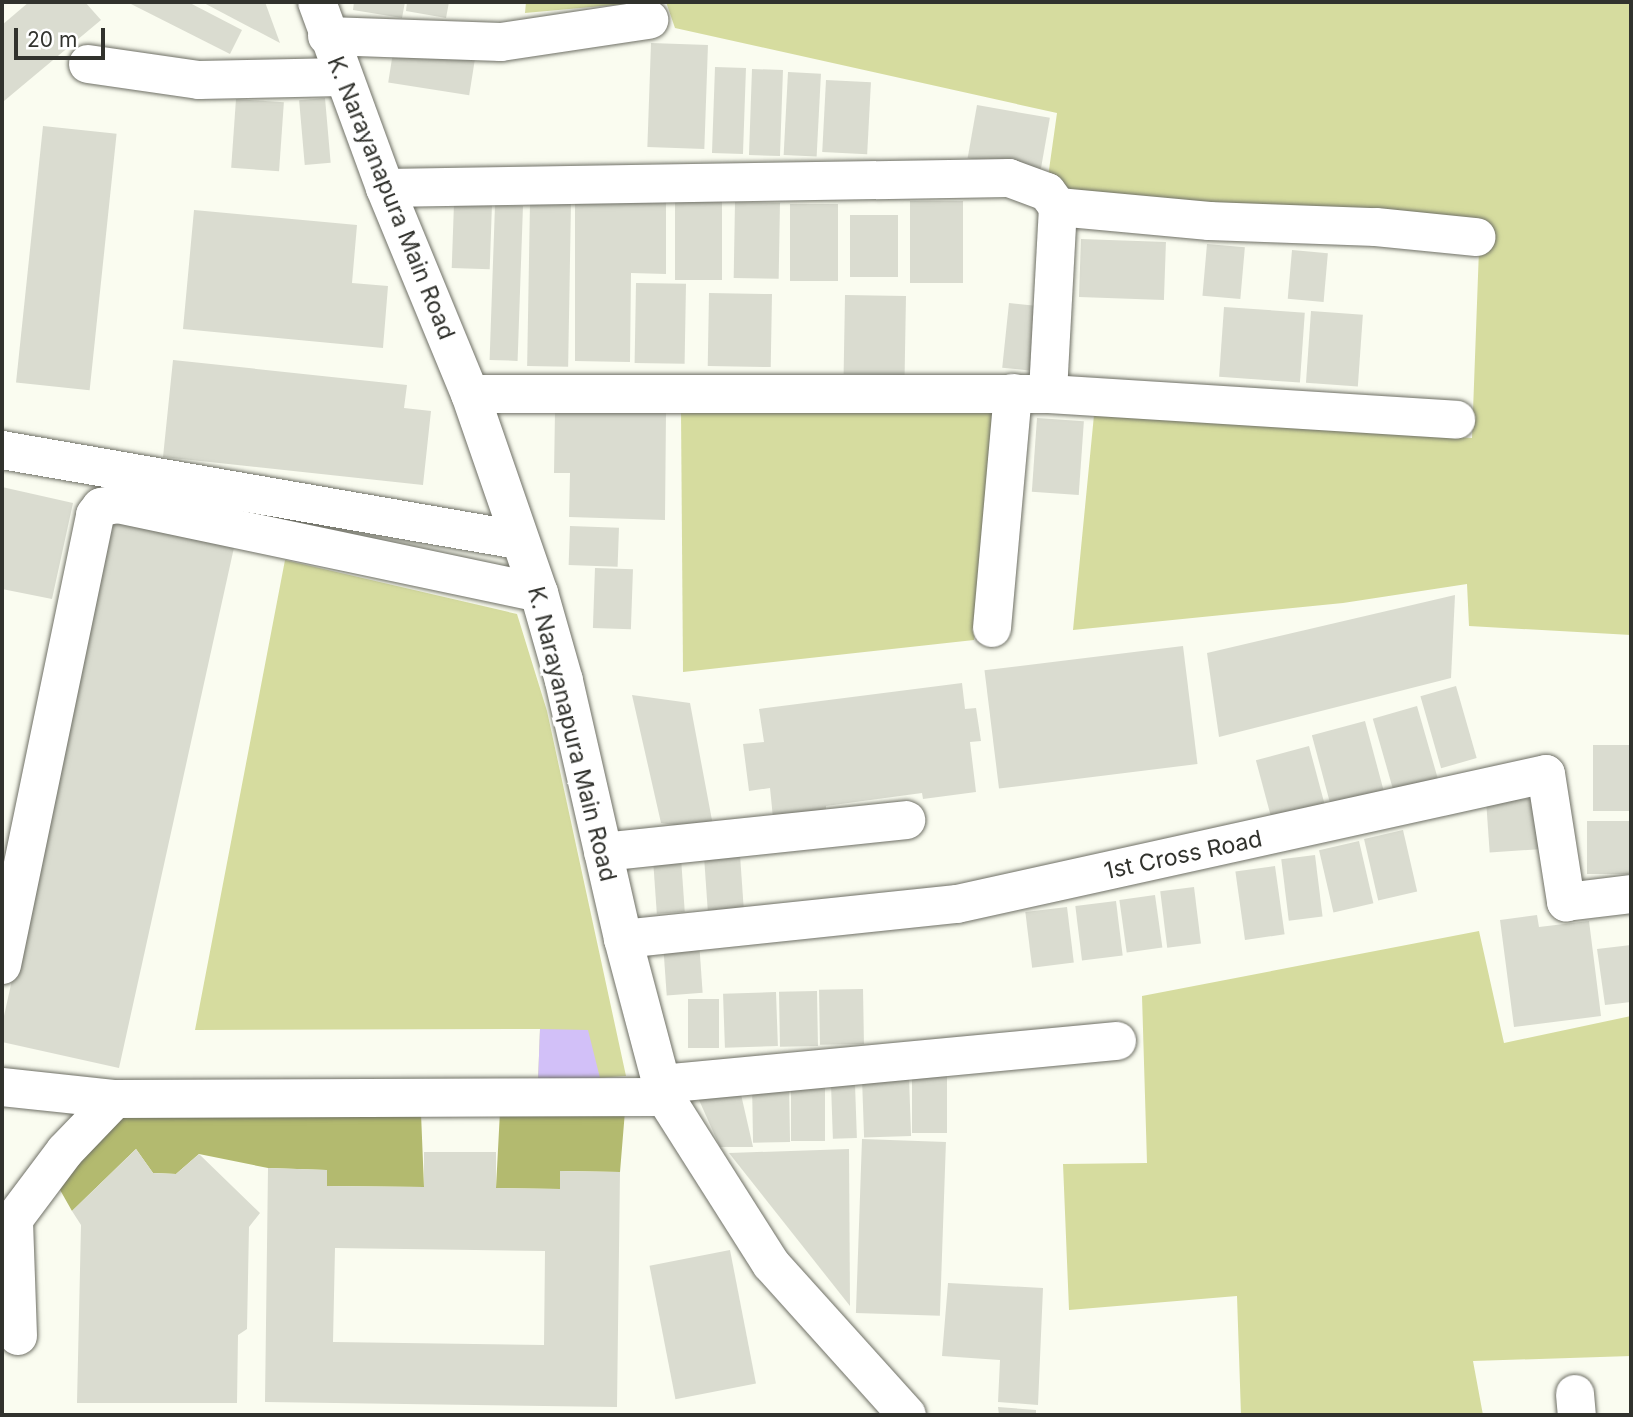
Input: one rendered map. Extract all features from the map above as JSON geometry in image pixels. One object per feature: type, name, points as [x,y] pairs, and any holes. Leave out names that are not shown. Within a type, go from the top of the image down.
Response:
[{"type":"street","points":[[322,19],[501,41],[649,20]]},
{"type":"street","name":"K. Narayanapura Main Road","points":[[322,19],[385,188],[470,394],[518,540],[539,593],[564,681],[623,939],[664,1091],[771,1264],[907,1415]]},
{"type":"street","points":[[88,64],[199,80],[343,77]]},
{"type":"street","points":[[385,188],[1009,178],[1047,192],[1058,207],[992,628]]},
{"type":"street","points":[[1058,207],[1209,221],[1376,227],[1477,237]]},
{"type":"street","points":[[470,394],[1030,394],[1456,420]]},
{"type":"street","points":[[2,450],[518,540]]},
{"type":"street","points":[[2,965],[95,515],[101,507],[118,504],[539,593]]},
{"type":"street","name":"1st Cross Road","points":[[623,939],[957,904],[1546,774],[1566,902],[1631,894]]},
{"type":"street","points":[[603,852],[906,820]]},
{"type":"street","points":[[2,1087],[115,1099],[664,1091],[1118,1041]]},
{"type":"street","points":[[18,1336],[14,1219],[65,1151],[115,1099]]},
{"type":"green space","points":[[526,2],[646,2],[525,13]]},
{"type":"green space","points":[[666,2],[1631,2],[1631,635],[1469,626],[1467,584],[1343,603],[1073,630],[1094,415],[1472,438],[1480,222],[1081,195],[1048,177],[1057,113],[675,28]]},
{"type":"green space","points":[[681,411],[992,412],[974,640],[683,672]]},
{"type":"green space","points":[[285,560],[517,614],[547,711],[626,1076],[538,1082],[540,1029],[195,1030]]},
{"type":"green space","points":[[1479,931],[1504,1043],[1631,1016],[1631,1356],[1473,1361],[1483,1415],[1241,1415],[1237,1296],[1069,1310],[1063,1164],[1147,1163],[1142,996]]},
{"type":"green space","points":[[500,1111],[625,1111],[620,1172],[560,1171],[560,1189],[496,1188]]},
{"type":"green space","points":[[421,1113],[424,1187],[327,1186],[326,1170],[268,1168],[199,1154],[176,1174],[153,1173],[136,1149],[72,1211],[51,1174],[110,1116]]},
{"type":"shaded area","points":[[540,1029],[588,1030],[600,1078],[538,1082]]},
{"type":"building","points":[[29,2],[85,2],[101,20],[4,101],[2,25]]},
{"type":"building","points":[[127,2],[188,2],[242,30],[230,54]]},
{"type":"building","points":[[202,2],[265,2],[280,43]]},
{"type":"building","points":[[354,2],[405,2],[402,18],[353,10]]},
{"type":"building","points":[[407,2],[449,2],[446,18],[406,11]]},
{"type":"building","points":[[651,43],[708,45],[704,149],[647,147]]},
{"type":"building","points":[[394,46],[475,59],[469,95],[388,83]]},
{"type":"building","points":[[715,67],[746,68],[743,154],[712,153]]},
{"type":"building","points":[[752,69],[783,70],[780,156],[749,155]]},
{"type":"building","points":[[788,72],[821,74],[817,157],[784,155]]},
{"type":"building","points":[[826,80],[871,82],[867,154],[822,152]]},
{"type":"building","points":[[325,98],[331,163],[305,165],[299,100]]},
{"type":"building","points":[[236,99],[284,102],[279,171],[231,168]]},
{"type":"building","points":[[977,105],[1050,118],[1040,171],[968,158]]},
{"type":"building","points":[[43,126],[117,134],[90,390],[16,383]]},
{"type":"building","points":[[675,200],[722,200],[722,280],[675,280]]},
{"type":"building","points":[[575,201],[666,202],[666,274],[631,273],[630,362],[575,361]]},
{"type":"building","points":[[910,201],[963,201],[963,283],[910,283]]},
{"type":"building","points":[[530,202],[571,203],[568,367],[527,366]]},
{"type":"building","points":[[735,202],[780,203],[779,279],[734,278]]},
{"type":"building","points":[[454,203],[492,204],[490,269],[452,268]]},
{"type":"building","points":[[790,204],[838,204],[838,281],[790,281]]},
{"type":"building","points":[[495,205],[523,206],[518,361],[490,360]]},
{"type":"building","points":[[194,210],[357,225],[352,283],[388,286],[383,348],[183,329]]},
{"type":"building","points":[[850,215],[898,215],[898,277],[850,277]]},
{"type":"building","points":[[1081,239],[1166,242],[1164,300],[1079,297]]},
{"type":"building","points":[[1207,244],[1245,247],[1240,299],[1202,296]]},
{"type":"building","points":[[1292,250],[1328,253],[1324,302],[1288,299]]},
{"type":"building","points":[[636,283],[686,284],[685,364],[635,363]]},
{"type":"building","points":[[709,293],[772,294],[771,367],[708,366]]},
{"type":"building","points":[[845,295],[906,296],[905,375],[844,374]]},
{"type":"building","points":[[1009,303],[1040,306],[1033,371],[1002,368]]},
{"type":"building","points":[[1224,307],[1305,313],[1300,382],[1219,377]]},
{"type":"building","points":[[1311,311],[1363,315],[1358,386],[1306,383]]},
{"type":"building","points":[[173,360],[407,385],[404,408],[431,411],[423,485],[163,457]]},
{"type":"building","points":[[555,411],[666,413],[665,520],[569,517],[570,473],[554,473]]},
{"type":"building","points":[[1037,418],[1084,421],[1079,495],[1032,492]]},
{"type":"building","points":[[2,487],[73,503],[52,599],[2,589]]},
{"type":"building","points":[[115,516],[235,543],[119,1068],[2,1042],[2,1025]]},
{"type":"building","points":[[570,526],[619,528],[618,567],[569,565]]},
{"type":"building","points":[[595,568],[633,569],[631,629],[593,628]]},
{"type":"building","points":[[1455,595],[1451,678],[1219,737],[1207,653]]},
{"type":"building","points":[[1183,646],[1198,764],[999,788],[984,670]]},
{"type":"building","points":[[962,683],[965,709],[976,708],[981,741],[970,742],[976,792],[923,799],[922,793],[826,806],[826,811],[773,818],[770,788],[749,791],[743,744],[764,742],[759,709]]},
{"type":"building","points":[[1456,686],[1477,758],[1441,768],[1420,696]]},
{"type":"building","points":[[632,695],[690,703],[714,831],[661,823]]},
{"type":"building","points":[[1417,706],[1438,781],[1394,794],[1373,719]]},
{"type":"building","points":[[1365,721],[1386,798],[1333,813],[1312,735]]},
{"type":"building","points":[[1593,745],[1631,745],[1631,811],[1593,811]]},
{"type":"building","points":[[1309,746],[1326,809],[1273,823],[1256,760]]},
{"type":"building","points":[[1539,798],[1543,849],[1490,853],[1486,802]]},
{"type":"building","points":[[1587,821],[1631,821],[1631,874],[1587,874]]},
{"type":"building","points":[[1403,830],[1417,891],[1378,900],[1364,839]]},
{"type":"building","points":[[1359,841],[1373,903],[1333,913],[1319,850]]},
{"type":"building","points":[[740,855],[744,908],[708,910],[704,858]]},
{"type":"building","points":[[1315,855],[1323,917],[1289,921],[1281,859]]},
{"type":"building","points":[[681,858],[685,912],[657,914],[653,860]]},
{"type":"building","points":[[1275,866],[1285,934],[1245,940],[1235,872]]},
{"type":"building","points":[[1194,887],[1201,944],[1167,948],[1160,891]]},
{"type":"building","points":[[1155,895],[1162,947],[1127,952],[1119,900]]},
{"type":"building","points":[[1116,901],[1123,956],[1082,961],[1075,906]]},
{"type":"building","points":[[1067,907],[1074,963],[1032,968],[1025,912]]},
{"type":"building","points":[[1537,915],[1539,927],[1589,921],[1601,1016],[1514,1027],[1500,920]]},
{"type":"building","points":[[699,941],[703,993],[667,995],[663,944]]},
{"type":"building","points":[[1631,945],[1631,1002],[1605,1005],[1597,949]]},
{"type":"building","points":[[863,989],[864,1044],[820,1045],[819,990]]},
{"type":"building","points":[[817,991],[818,1046],[780,1047],[779,992]]},
{"type":"building","points":[[776,992],[778,1046],[725,1048],[723,994]]},
{"type":"building","points":[[688,999],[719,999],[719,1048],[688,1048]]},
{"type":"building","points":[[912,1076],[947,1076],[947,1133],[912,1133]]},
{"type":"building","points":[[909,1077],[911,1136],[864,1138],[862,1079]]},
{"type":"building","points":[[791,1081],[825,1081],[825,1141],[791,1141]]},
{"type":"building","points":[[789,1082],[790,1142],[753,1143],[752,1083]]},
{"type":"building","points":[[855,1084],[857,1138],[833,1139],[831,1085]]},
{"type":"building","points":[[740,1090],[753,1147],[720,1147],[695,1091]]},
{"type":"building","points":[[862,1139],[946,1142],[940,1316],[856,1313]]},
{"type":"building","points":[[136,1149],[153,1173],[176,1174],[199,1154],[260,1213],[249,1227],[247,1329],[238,1335],[237,1403],[77,1403],[81,1225],[72,1211]]},
{"type":"building","points":[[849,1149],[850,1306],[729,1153]]},
{"type":"building","points":[[424,1152],[496,1152],[496,1188],[560,1189],[560,1171],[620,1172],[617,1407],[265,1402],[268,1168],[327,1170],[327,1186],[424,1187]],"holes":[[[335,1248],[545,1251],[544,1345],[333,1342]]]},
{"type":"building","points":[[730,1250],[756,1384],[675,1399],[650,1266]]},
{"type":"building","points":[[948,1283],[1043,1288],[1038,1405],[998,1402],[1000,1360],[942,1356]]},
{"type":"building","points":[[998,1407],[1036,1410],[1036,1415],[999,1415]]}]
